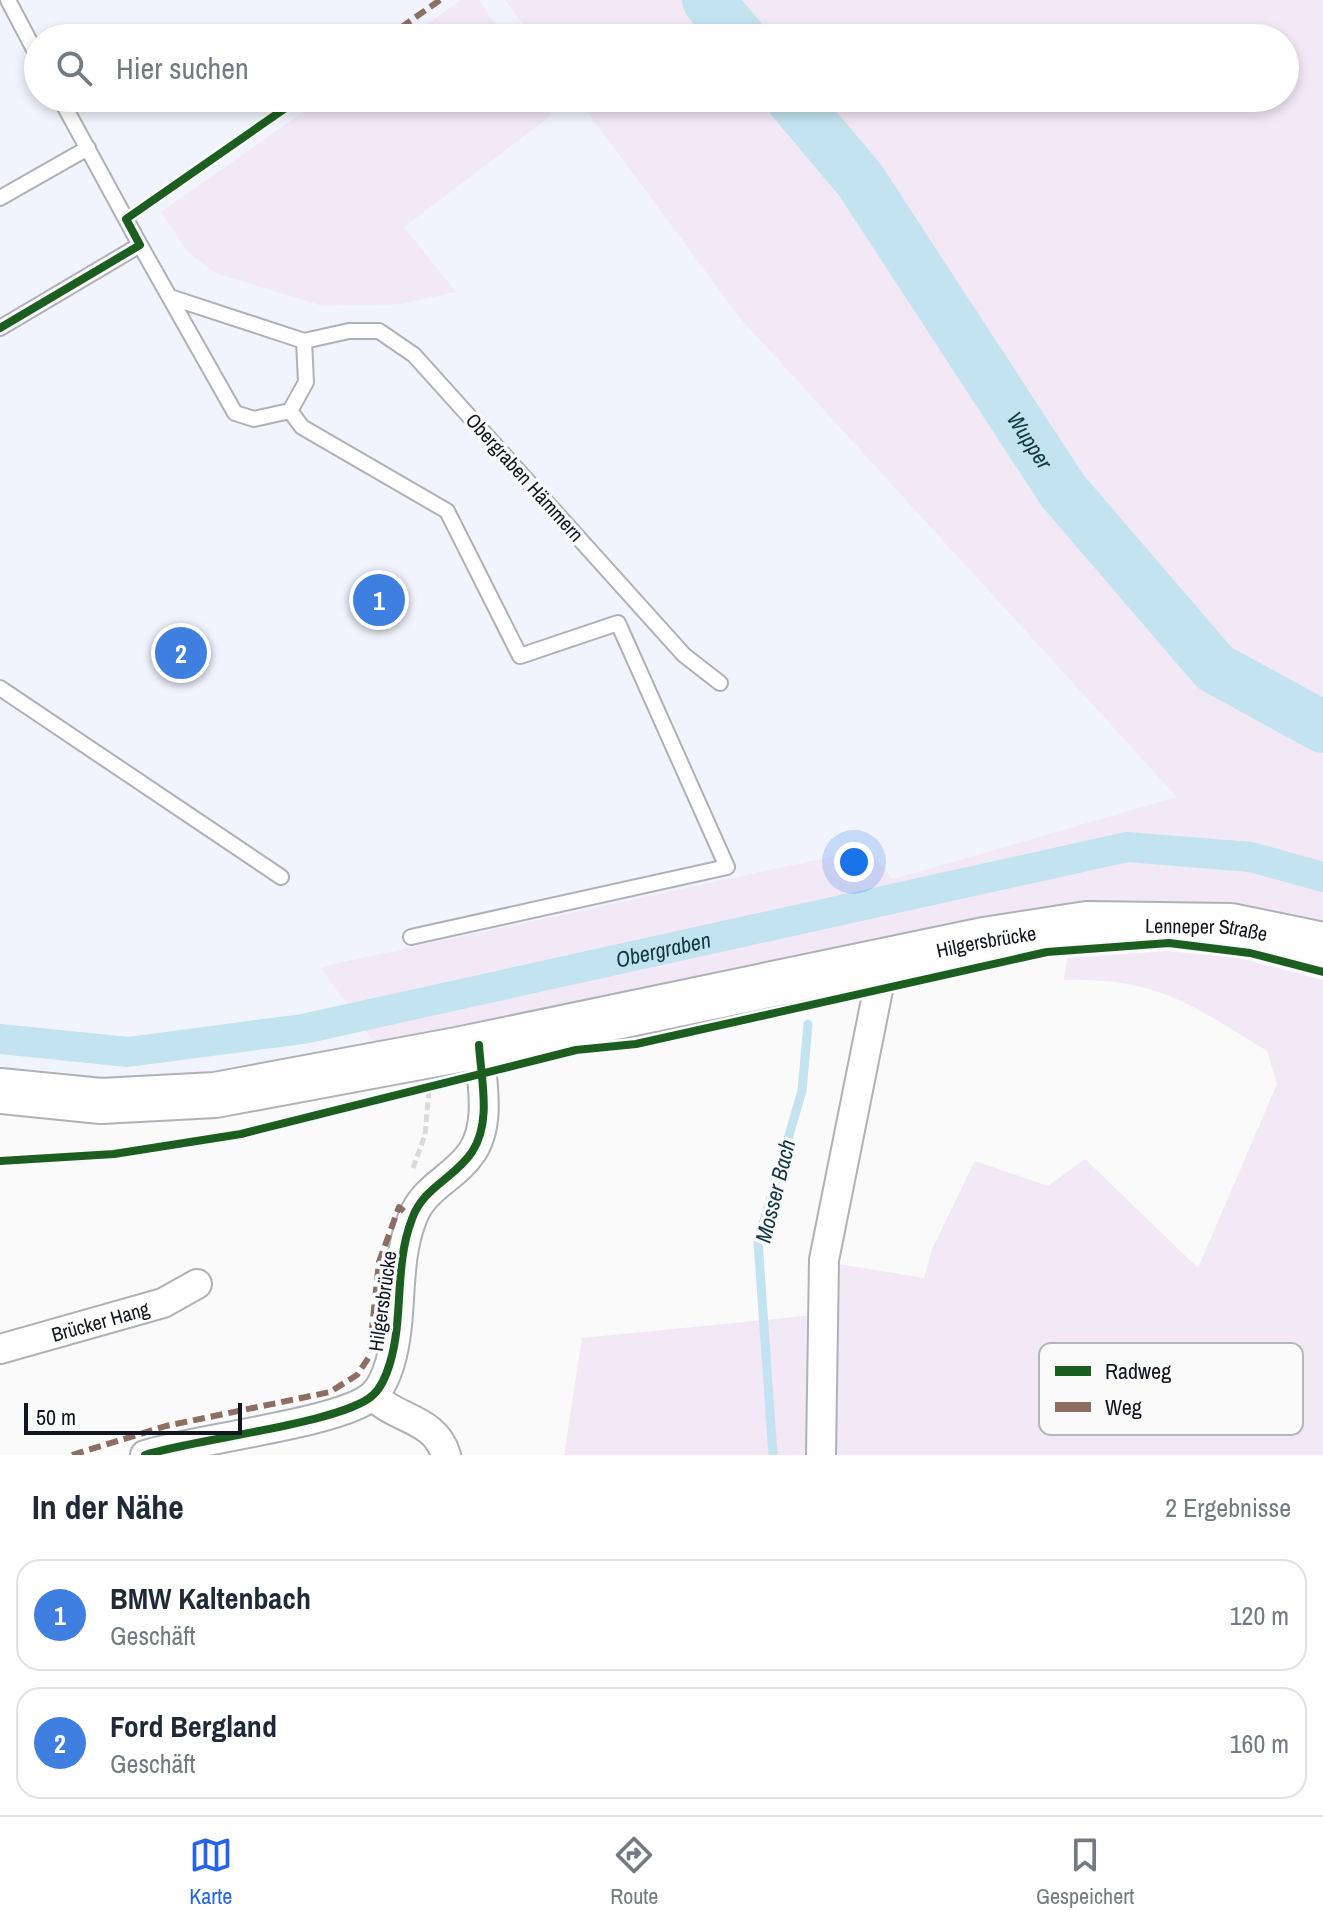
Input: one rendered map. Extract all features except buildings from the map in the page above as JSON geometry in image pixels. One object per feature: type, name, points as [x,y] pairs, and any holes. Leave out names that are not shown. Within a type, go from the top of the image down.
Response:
[{"type":"main road","name":"Lenneper Straße","points":[[1087,924],[1231,926],[1323,945]]},
{"type":"main road","name":"Hilgersbrücke","points":[[0,1091],[101,1101],[215,1095],[479,1045],[884,960],[1087,924]]},
{"type":"street","points":[[821,1455],[824,1260],[884,960]]},
{"type":"street","name":"Hilgersbrücke","points":[[373,1396],[390,1363],[399,1318],[401,1263],[412,1218],[426,1193],[472,1153],[484,1121],[479,1045]]},
{"type":"street","name":"Brücker Hang","points":[[0,1349],[163,1303],[197,1284]]},
{"type":"street","points":[[145,1455],[177,1444],[274,1427],[352,1408],[373,1396],[383,1407],[416,1419],[441,1439],[446,1455]]},
{"type":"lane","points":[[8,0],[24,30]]},
{"type":"lane","points":[[68,112],[235,413],[254,419],[290,411],[306,382],[304,341],[173,298]]},
{"type":"lane","points":[[0,198],[88,148]]},
{"type":"lane","points":[[0,328],[140,245]]},
{"type":"lane","name":"Obergraben Hämmern","points":[[304,341],[349,331],[379,331],[414,355],[684,655],[720,683]]},
{"type":"lane","points":[[290,411],[302,427],[447,511],[520,656],[618,623],[727,867],[411,937]]},
{"type":"lane","points":[[0,688],[281,877]]},
{"type":"path","points":[[409,1178],[425,1135],[429,1087]]},
{"type":"shaded area","points":[[0,0],[505,0],[523,24],[24,24],[24,112],[587,112],[739,317],[1178,797],[893,879],[321,966],[378,1048],[220,1075],[113,1079],[0,1068]]},
{"type":"shaded area","points":[[461,0],[479,0],[494,24],[427,24]]},
{"type":"shaded area","points":[[505,0],[1323,0],[1323,928],[1246,910],[378,1048],[320,967],[867,849],[893,879],[1177,797],[739,317],[587,112],[1299,112],[1299,24],[523,24]]},
{"type":"shaded area","points":[[303,112],[550,112],[552,115],[404,227],[456,292],[400,304],[323,306],[215,273],[188,252],[161,212]]},
{"type":"shaded area","points":[[1168,951],[1239,958],[1323,980],[1323,1455],[833,1455],[832,1263],[924,1278],[932,1249],[975,1161],[1048,1186],[1085,1159],[1198,1268],[1277,1084],[1267,1051],[1172,997],[1124,983],[1064,980],[1067,958]]},
{"type":"shaded area","points":[[814,1315],[813,1455],[564,1455],[582,1338]]},
{"type":"waterway","name":"Wupper","points":[[708,0],[728,24]]},
{"type":"waterway","name":"Wupper","points":[[803,112],[860,180],[1063,491],[1215,668],[1323,727]]},
{"type":"waterway","name":"Obergraben","points":[[0,1039],[128,1052],[303,1029],[1127,847],[1251,857],[1323,877]]},
{"type":"waterway","name":"Mosser Bach","points":[[773,1455],[758,1241],[802,1091],[808,1024]]},
{"type":"marked path","points":[[406,24],[440,0]]},
{"type":"marked path","points":[[72,1455],[166,1426],[330,1392],[357,1375],[369,1357],[379,1262],[399,1207],[412,1218]]},
{"type":"cycle path","points":[[0,328],[140,245],[126,219],[280,112]]},
{"type":"cycle path","points":[[0,1161],[114,1154],[241,1134],[576,1050],[636,1044],[1047,952],[1169,943],[1250,953],[1323,972]]},
{"type":"cycle path","points":[[145,1455],[332,1414],[357,1405],[376,1392],[387,1371],[394,1345],[403,1254],[412,1219],[431,1191],[472,1152],[482,1127],[484,1100],[479,1045]]},
{"type":"place","name":"BMW Kaltenbach","points":[[379,600]]},
{"type":"place","name":"Ford Bergland","points":[[181,653]]}]
